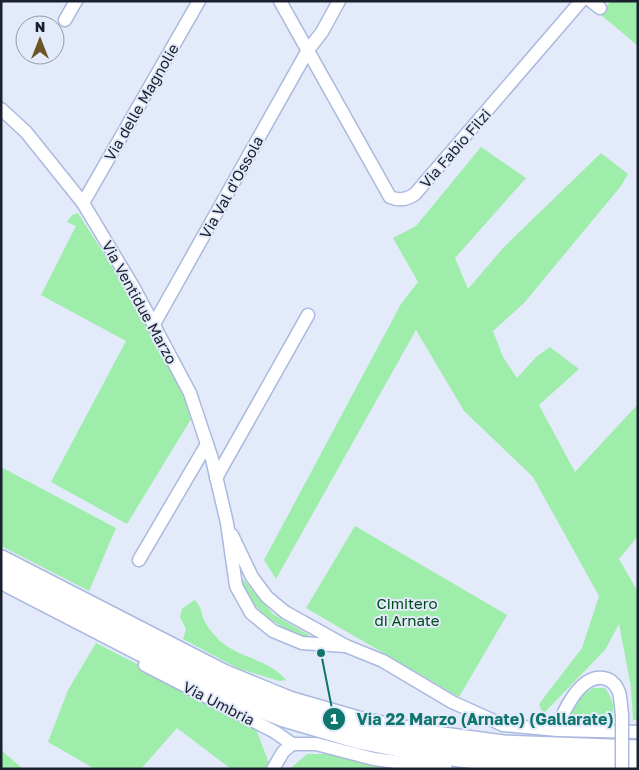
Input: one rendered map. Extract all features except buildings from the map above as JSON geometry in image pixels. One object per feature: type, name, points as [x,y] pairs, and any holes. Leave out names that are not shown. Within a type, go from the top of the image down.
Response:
[{"type":"highway","points":[[1,561],[223,675],[298,704],[362,723],[435,737],[503,746],[638,751]]},
{"type":"highway","points":[[1,578],[216,689],[284,716],[359,738],[435,753],[502,761],[638,766]]},
{"type":"street","points":[[65,20],[76,1]]},
{"type":"street","name":"Via delle Magnolie","points":[[83,203],[199,1]]},
{"type":"street","name":"Via Fabio Filzi","points":[[280,1],[390,197],[396,199],[410,198],[415,194],[581,1]]},
{"type":"street","name":"Via Val d'Ossola","points":[[154,324],[308,50],[322,32],[339,1]]},
{"type":"street","name":"Via Ventidue Marzo","points":[[1,109],[26,132],[83,203],[154,324],[190,393],[207,444],[227,523],[236,586],[251,613],[273,631],[302,643],[346,646]]},
{"type":"street","points":[[216,478],[308,315]]},
{"type":"street","points":[[139,560],[207,444]]},
{"type":"street","name":"Via Ventidue Marzo","points":[[227,523],[252,577],[268,597],[285,612],[346,646],[383,661],[452,702],[503,725],[558,730],[638,732]]},
{"type":"street","name":"Via Umbria","points":[[145,665],[275,732],[292,744]]},
{"type":"street","points":[[558,730],[568,703],[583,686],[594,678],[606,678],[616,686],[620,699],[622,715],[622,769]]},
{"type":"street","points":[[273,769],[283,752],[292,744],[316,744],[374,759],[446,769]]},
{"type":"green space","points":[[611,1],[638,1],[638,46],[600,14]]},
{"type":"green space","points":[[481,147],[526,178],[455,258],[468,289],[504,247],[601,153],[628,174],[621,186],[524,303],[493,331],[503,357],[517,378],[536,357],[550,347],[579,369],[539,405],[575,472],[638,404],[638,536],[619,559],[638,592],[638,720],[633,720],[631,687],[619,624],[605,650],[543,714],[539,704],[582,648],[599,596],[533,477],[464,411],[416,330],[276,579],[264,560],[401,304],[418,282],[393,238],[416,226]]},
{"type":"green space","points":[[78,213],[154,336],[192,413],[189,414],[191,419],[127,524],[51,482],[126,341],[41,295],[76,226],[67,222],[72,215]]},
{"type":"green space","points":[[1,467],[116,528],[89,591],[1,546]]},
{"type":"green space","name":"Cimitero di Arnate","points":[[355,526],[507,615],[459,697],[306,608]]},
{"type":"green space","points":[[243,579],[273,614],[309,635],[309,638],[307,639],[286,629],[268,618],[247,594],[241,583]]},
{"type":"green space","points":[[194,600],[199,606],[207,626],[220,641],[237,652],[263,663],[286,680],[279,681],[237,668],[183,639],[186,629],[180,617],[182,609]]},
{"type":"green space","points":[[96,643],[254,724],[269,763],[266,769],[231,769],[177,728],[141,769],[95,769],[48,742],[68,690]]},
{"type":"green space","points":[[593,688],[605,688],[611,698],[613,715],[610,726],[570,725],[571,714],[576,704],[584,694]]},
{"type":"green space","points":[[1,750],[23,769],[1,769]]},
{"type":"green space","points":[[307,754],[326,754],[389,769],[290,769]]},
{"type":"place","name":"Via 22 Marzo (Arnate) (Gallarate)","points":[[321,653]]}]
